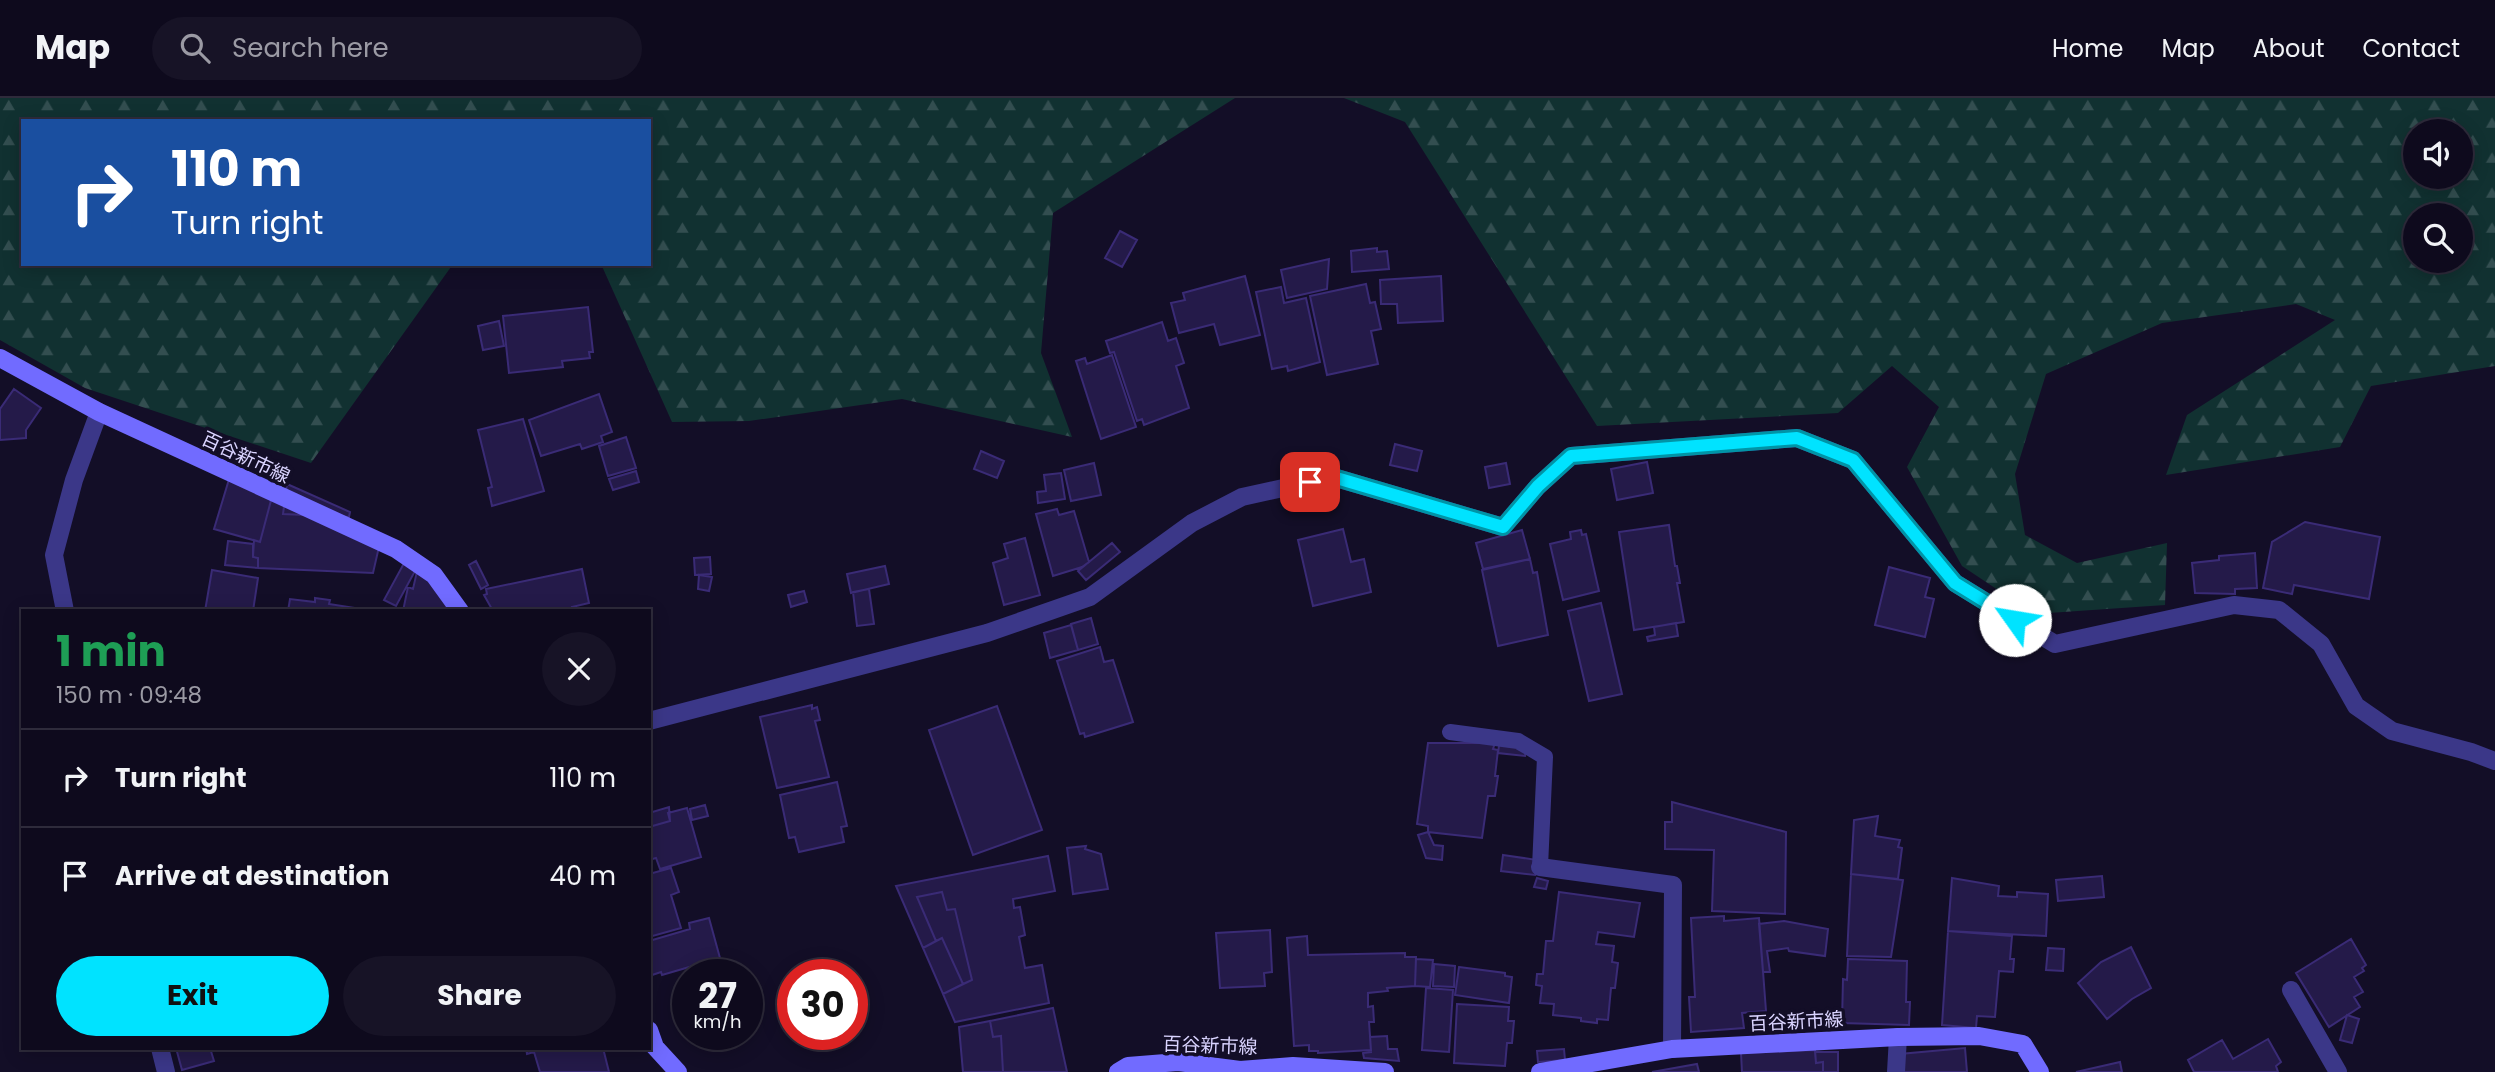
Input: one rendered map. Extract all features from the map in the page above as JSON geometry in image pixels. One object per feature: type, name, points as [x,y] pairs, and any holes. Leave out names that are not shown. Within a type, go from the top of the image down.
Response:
[{"type":"main road","name":"百谷新市線","points":[[0,358],[99,412],[396,549],[433,575],[458,609]]},
{"type":"main road","points":[[651,1035],[655,1046],[678,1072]]},
{"type":"main road","name":"百谷新市線","points":[[1540,1072],[1672,1049],[1898,1037],[1979,1036],[2023,1044],[2040,1072]]},
{"type":"main road","name":"百谷新市線","points":[[1118,1072],[1128,1066],[1178,1062],[1240,1070],[1385,1072]]},
{"type":"street","points":[[65,609],[54,555],[74,480],[99,412]]},
{"type":"street","points":[[651,720],[987,633],[1090,597],[1192,523],[1242,498],[1333,477],[1503,527],[1538,486],[1571,456],[1797,438],[1853,460],[1955,583],[2055,644],[2234,605],[2280,610],[2321,644],[2356,706],[2392,732],[2471,752],[2495,761]]},
{"type":"street","points":[[1541,867],[1673,885],[1672,1049]]},
{"type":"street","points":[[2291,990],[2338,1072]]},
{"type":"street","points":[[1896,1072],[1898,1037]]},
{"type":"street","points":[[160,1050],[166,1072]]},
{"type":"lane","points":[[1450,732],[1518,741],[1545,757],[1541,867]]},
{"type":"green space","points":[[0,98],[1235,98],[1053,213],[1041,353],[1072,437],[902,399],[749,421],[672,422],[602,266],[651,266],[651,119],[21,119],[21,266],[452,266],[311,463],[85,388],[0,340]]},
{"type":"green space","points":[[1344,98],[2495,98],[2495,366],[2371,386],[2340,447],[2166,475],[2187,415],[2335,320],[2296,304],[2162,323],[2046,374],[2015,474],[2025,535],[2077,563],[2167,543],[2165,605],[2034,614],[1962,566],[1907,467],[1939,407],[1892,366],[1838,413],[1597,426],[1405,122]]},
{"type":"building","points":[[1120,231],[1137,240],[1122,267],[1105,258]]},
{"type":"building","points":[[1377,248],[1377,252],[1387,251],[1389,269],[1352,272],[1351,251]]},
{"type":"building","points":[[1329,259],[1327,289],[1287,298],[1281,270]]},
{"type":"building","points":[[1245,276],[1260,335],[1220,345],[1214,324],[1179,333],[1171,303],[1185,300],[1183,293]]},
{"type":"building","points":[[1441,276],[1443,321],[1398,323],[1397,304],[1381,304],[1380,280]]},
{"type":"building","points":[[1366,284],[1370,303],[1375,302],[1381,329],[1371,331],[1378,364],[1327,375],[1310,296]]},
{"type":"building","points":[[1281,287],[1284,303],[1306,298],[1320,362],[1288,371],[1287,366],[1272,369],[1256,292]]},
{"type":"building","points":[[588,307],[593,352],[589,352],[590,358],[562,361],[563,367],[509,373],[503,316]]},
{"type":"building","points":[[499,321],[504,346],[483,350],[478,326]]},
{"type":"building","points":[[1162,322],[1168,341],[1176,338],[1184,363],[1176,366],[1189,408],[1144,425],[1142,419],[1137,421],[1114,352],[1110,353],[1106,341]]},
{"type":"building","points":[[1112,355],[1136,427],[1101,439],[1076,361],[1085,358],[1087,364]]},
{"type":"building","points":[[14,389],[41,408],[26,430],[26,438],[0,440],[0,409]]},
{"type":"building","points":[[599,394],[612,432],[601,436],[603,442],[582,449],[580,444],[541,456],[529,420]]},
{"type":"building","points":[[523,419],[544,491],[492,506],[488,488],[492,487],[478,430]]},
{"type":"building","points":[[626,437],[636,468],[608,476],[599,446]]},
{"type":"building","points":[[1395,444],[1422,451],[1417,471],[1390,465]]},
{"type":"building","points":[[981,451],[1004,461],[997,478],[974,469]]},
{"type":"building","points":[[1647,462],[1653,493],[1617,500],[1611,469]]},
{"type":"building","points":[[1094,463],[1101,495],[1071,501],[1064,470]]},
{"type":"building","points":[[1506,463],[1510,484],[1489,488],[1485,467]]},
{"type":"building","points":[[636,471],[639,482],[613,490],[609,479]]},
{"type":"building","points":[[1061,473],[1065,499],[1038,503],[1037,492],[1046,491],[1044,475]]},
{"type":"building","points":[[230,476],[274,489],[260,542],[214,529]]},
{"type":"building","points":[[287,484],[350,512],[349,517],[283,514]]},
{"type":"building","points":[[273,493],[285,500],[283,514],[349,517],[349,532],[381,538],[373,573],[258,568],[258,558],[253,557],[254,540],[260,542]]},
{"type":"building","points":[[1057,509],[1059,515],[1074,511],[1089,562],[1082,567],[1053,576],[1036,514]]},
{"type":"building","points":[[2305,522],[2380,537],[2369,599],[2294,585],[2292,594],[2263,588],[2272,542]]},
{"type":"building","points":[[1669,525],[1684,622],[1634,630],[1619,532]]},
{"type":"building","points":[[1343,529],[1351,562],[1364,559],[1371,592],[1313,606],[1298,540]]},
{"type":"building","points":[[1522,530],[1530,559],[1483,569],[1476,543]]},
{"type":"building","points":[[1581,530],[1582,535],[1586,534],[1599,591],[1563,600],[1550,544],[1571,539],[1570,532]]},
{"type":"building","points":[[1025,538],[1040,595],[1004,605],[993,563],[1008,558],[1004,544]]},
{"type":"building","points":[[228,541],[253,544],[253,557],[258,558],[258,568],[225,565]]},
{"type":"building","points":[[1112,543],[1120,552],[1086,580],[1078,571]]},
{"type":"building","points":[[2255,553],[2257,588],[2235,589],[2235,594],[2195,593],[2192,563],[2219,560],[2219,556]]},
{"type":"building","points":[[409,554],[421,560],[396,606],[384,600]]},
{"type":"building","points":[[710,557],[711,574],[695,575],[694,558]]},
{"type":"building","points":[[1530,559],[1533,573],[1537,572],[1548,635],[1498,646],[1482,570]]},
{"type":"building","points":[[476,561],[488,585],[481,589],[469,565]]},
{"type":"building","points":[[885,566],[889,584],[851,593],[847,574]]},
{"type":"building","points":[[418,567],[450,609],[403,609],[408,587],[413,589]]},
{"type":"building","points":[[1889,567],[1930,578],[1925,597],[1934,599],[1925,637],[1875,625]]},
{"type":"building","points":[[582,569],[589,603],[572,609],[492,609],[484,595],[487,594],[486,589]]},
{"type":"building","points":[[212,570],[258,578],[253,609],[205,609]]},
{"type":"building","points":[[699,575],[712,577],[709,591],[698,589]]},
{"type":"building","points":[[869,589],[874,624],[857,626],[853,592]]},
{"type":"building","points":[[804,591],[807,602],[791,607],[788,595]]},
{"type":"building","points":[[315,598],[330,600],[329,604],[361,609],[288,609],[290,599],[315,602]]},
{"type":"building","points":[[1601,603],[1622,694],[1589,701],[1568,611]]},
{"type":"building","points":[[1091,618],[1098,644],[1078,650],[1071,624]]},
{"type":"building","points":[[1676,623],[1678,636],[1648,641],[1647,637],[1655,635],[1654,627]]},
{"type":"building","points":[[1071,625],[1078,650],[1050,658],[1044,633]]},
{"type":"building","points":[[1100,647],[1104,662],[1113,660],[1133,722],[1085,737],[1084,733],[1080,734],[1057,661]]},
{"type":"building","points":[[812,705],[812,709],[817,707],[820,720],[815,721],[829,777],[777,788],[760,717]]},
{"type":"building","points":[[997,706],[1042,830],[973,855],[929,730]]},
{"type":"building","points":[[1500,738],[1527,741],[1525,756],[1498,753]]},
{"type":"building","points":[[1428,743],[1495,743],[1493,749],[1498,750],[1495,776],[1498,776],[1495,796],[1488,796],[1482,838],[1428,832],[1428,826],[1417,824]]},
{"type":"building","points":[[837,782],[847,826],[841,827],[844,842],[799,852],[795,837],[789,838],[780,795]]},
{"type":"building","points":[[1672,802],[1786,832],[1785,914],[1712,911],[1714,850],[1665,849],[1665,822],[1672,822]]},
{"type":"building","points":[[705,805],[708,816],[692,820],[690,809]]},
{"type":"building","points":[[669,807],[670,821],[651,826],[651,812]]},
{"type":"building","points":[[687,808],[701,857],[660,869],[656,858],[651,859],[651,826],[670,821],[668,813]]},
{"type":"building","points":[[1878,816],[1875,836],[1900,840],[1898,847],[1902,848],[1898,879],[1851,874],[1854,820]]},
{"type":"building","points":[[1428,832],[1434,845],[1443,846],[1442,860],[1426,858],[1418,835]]},
{"type":"building","points":[[1086,846],[1085,849],[1101,854],[1108,889],[1073,894],[1067,848]]},
{"type":"building","points":[[1503,855],[1537,860],[1535,875],[1501,871]]},
{"type":"building","points":[[1048,856],[1055,891],[1013,899],[1014,908],[1020,907],[1025,935],[1019,937],[1025,968],[1042,965],[1049,1003],[955,1022],[943,994],[972,980],[955,909],[947,910],[942,892],[917,897],[936,941],[923,948],[896,886]]},
{"type":"building","points":[[671,868],[679,892],[671,895],[681,928],[651,936],[651,873]]},
{"type":"building","points":[[1851,874],[1903,880],[1891,957],[1847,956]]},
{"type":"building","points":[[2102,876],[2104,897],[2058,901],[2056,880]]},
{"type":"building","points":[[1537,878],[1548,881],[1546,889],[1534,887]]},
{"type":"building","points":[[1952,878],[1999,886],[1998,896],[2017,897],[2017,892],[2048,894],[2046,936],[1948,931]]},
{"type":"building","points":[[942,892],[947,910],[955,909],[972,980],[963,984],[942,938],[936,941],[917,897]]},
{"type":"building","points":[[1559,892],[1640,903],[1634,937],[1598,932],[1596,944],[1614,946],[1612,962],[1618,963],[1615,988],[1611,988],[1608,1020],[1597,1019],[1597,1023],[1553,1015],[1554,1004],[1540,1003],[1542,986],[1536,985],[1537,974],[1543,974],[1546,941],[1553,941]]},
{"type":"building","points":[[1724,916],[1724,921],[1759,918],[1766,1011],[1742,1013],[1744,1028],[1691,1032],[1689,997],[1695,997],[1691,918]]},
{"type":"building","points":[[709,918],[720,958],[672,959],[672,972],[651,975],[651,940],[690,929],[689,923]]},
{"type":"building","points":[[1784,921],[1828,929],[1825,956],[1789,951],[1788,948],[1767,951],[1770,972],[1763,972],[1759,924]]},
{"type":"building","points":[[1270,930],[1272,972],[1264,973],[1265,986],[1220,988],[1216,933]]},
{"type":"building","points":[[1948,931],[2012,936],[2010,959],[2014,959],[2013,972],[1999,971],[1995,1017],[1977,1016],[1976,1028],[1942,1025]]},
{"type":"building","points":[[1307,936],[1308,955],[1405,953],[1405,957],[1416,957],[1415,986],[1387,988],[1388,991],[1368,993],[1368,1007],[1373,1006],[1374,1022],[1369,1022],[1371,1050],[1318,1053],[1309,1051],[1309,1045],[1294,1046],[1287,938]]},
{"type":"building","points":[[942,938],[963,984],[943,994],[923,948]]},
{"type":"building","points":[[2351,939],[2366,965],[2362,968],[2364,971],[2354,977],[2363,992],[2354,997],[2360,1007],[2329,1027],[2296,973]]},
{"type":"building","points":[[2131,947],[2151,988],[2107,1019],[2078,983],[2101,962]]},
{"type":"building","points":[[2048,948],[2064,949],[2063,971],[2046,970]]},
{"type":"building","points":[[1416,959],[1433,960],[1430,987],[1415,986]]},
{"type":"building","points":[[1848,959],[1907,961],[1906,1002],[1910,1002],[1909,1025],[1842,1023],[1843,979],[1847,980]]},
{"type":"building","points":[[1434,964],[1455,966],[1454,987],[1433,986]]},
{"type":"building","points":[[1459,967],[1505,973],[1505,976],[1512,977],[1509,1003],[1455,995]]},
{"type":"building","points":[[1426,988],[1453,990],[1449,1052],[1422,1050]]},
{"type":"building","points":[[1457,1004],[1509,1007],[1508,1021],[1514,1021],[1512,1043],[1507,1043],[1505,1066],[1454,1063]]},
{"type":"building","points":[[1053,1008],[1067,1072],[1003,1072],[1001,1036],[993,1037],[990,1021]]},
{"type":"building","points":[[2347,1015],[2359,1019],[2352,1043],[2340,1040]]},
{"type":"building","points":[[990,1021],[993,1037],[1001,1036],[1003,1072],[963,1072],[959,1027]]},
{"type":"building","points":[[1387,1036],[1388,1049],[1397,1049],[1399,1061],[1364,1058],[1363,1053],[1371,1052],[1370,1037]]},
{"type":"building","points":[[2268,1039],[2281,1062],[2276,1066],[2278,1072],[2194,1072],[2188,1060],[2222,1040],[2233,1059]]},
{"type":"building","points":[[1965,1048],[1967,1072],[1902,1072],[1900,1054]]},
{"type":"building","points":[[1564,1049],[1565,1060],[1538,1062],[1537,1051]]},
{"type":"building","points":[[177,1050],[211,1050],[214,1061],[182,1070]]},
{"type":"building","points":[[526,1050],[604,1050],[609,1072],[540,1072],[534,1052],[527,1054]]},
{"type":"building","points":[[1815,1050],[1816,1063],[1823,1062],[1823,1072],[1742,1072],[1741,1053]]},
{"type":"building","points":[[1815,1052],[1838,1052],[1838,1072],[1823,1072],[1823,1062],[1816,1063]]},
{"type":"building","points":[[2120,1062],[2122,1072],[2076,1072]]},
{"type":"building","points":[[1697,1064],[1699,1072],[1652,1072]]},
{"type":"route","points":[[1310,482],[1333,477],[1503,527],[1538,486],[1571,456],[1797,438],[1853,460],[1955,583],[2015,620]]}]
